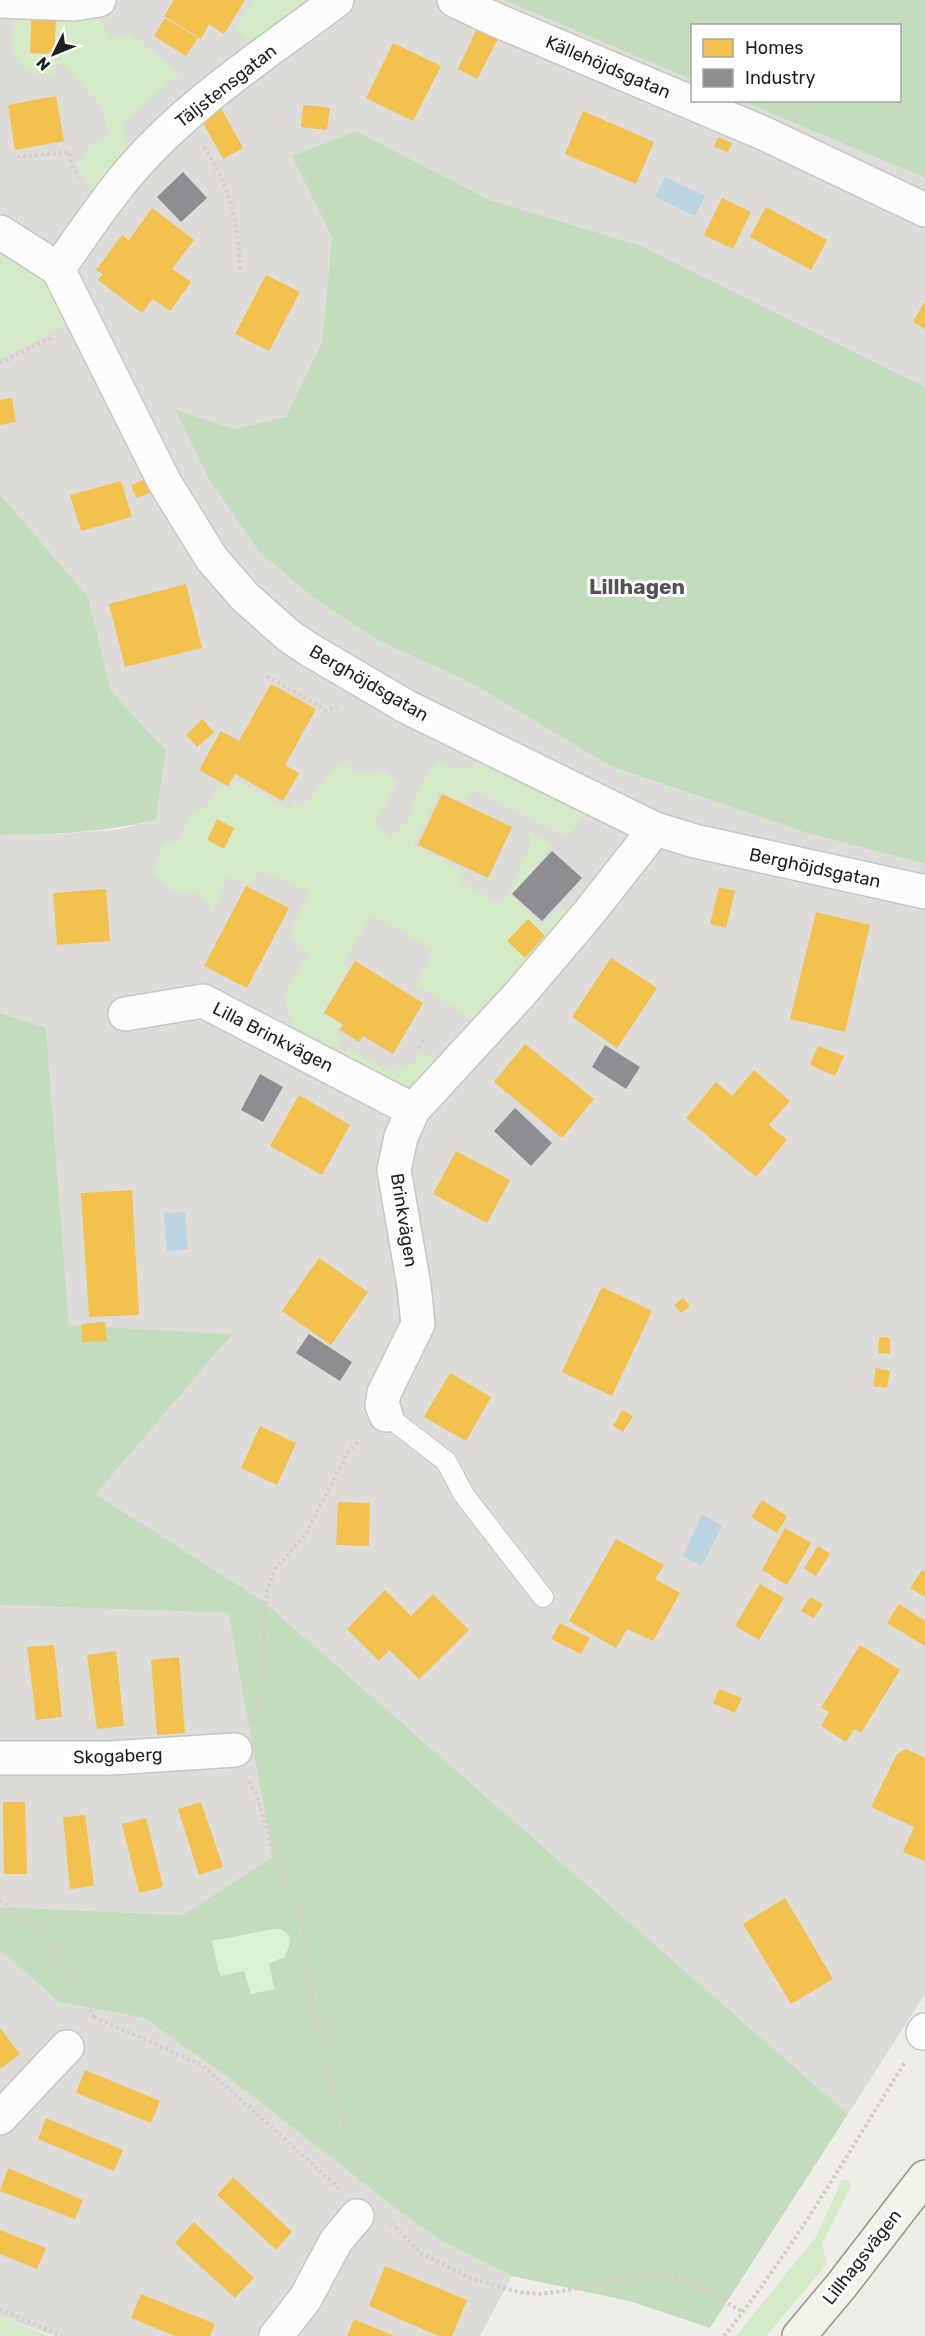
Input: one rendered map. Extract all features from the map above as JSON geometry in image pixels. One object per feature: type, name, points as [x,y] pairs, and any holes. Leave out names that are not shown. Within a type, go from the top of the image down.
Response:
[{"type":"street","points":[[0,0],[74,4],[99,0]]},
{"type":"street","name":"Täljstensgatan","points":[[58,269],[131,170],[184,117],[208,95],[338,0]]},
{"type":"street","name":"Källehöjdsgatan","points":[[454,0],[763,133],[925,210]]},
{"type":"street","name":"Berghöjdsgatan","points":[[0,232],[58,269],[165,483],[212,559],[245,597],[289,636],[407,707],[655,829],[778,861],[925,892]]},
{"type":"street","name":"Brinkvägen","points":[[376,1425],[384,1393],[418,1324],[413,1276],[394,1170],[401,1137],[413,1110],[519,995],[588,914],[655,829]]},
{"type":"street","name":"Lilla Brinkvägen","points":[[125,1014],[203,1001],[413,1110]]},
{"type":"street","name":"Skogaberg","points":[[0,1758],[111,1758],[235,1750]]},
{"type":"street","points":[[0,2118],[67,2047]]},
{"type":"street","name":"Lillhagsvägen","points":[[799,2336],[841,2286],[925,2177]]},
{"type":"street","points":[[276,2336],[305,2300],[336,2241],[360,2213]]},
{"type":"lane","points":[[376,1425],[446,1461],[464,1495],[543,1597]]},
{"type":"path","points":[[184,117],[214,162],[231,200],[239,240],[240,272]]},
{"type":"path","points":[[17,157],[69,152],[71,163],[100,212]]},
{"type":"path","points":[[0,363],[86,321]]},
{"type":"path","points":[[360,2213],[366,2199],[331,2079],[314,2008],[302,1918],[276,1861],[257,1796],[235,1750],[253,1726],[261,1698],[267,1591],[275,1569],[305,1535],[348,1452],[376,1425]]},
{"type":"path","points":[[0,1900],[55,1947],[94,2017],[202,2065],[360,2213],[385,2217],[422,2254],[470,2278],[518,2292],[539,2294],[652,2274],[677,2277],[743,2312]]},
{"type":"path","points":[[67,2047],[94,2017]]},
{"type":"path","points":[[724,2336],[809,2217],[924,2031]]},
{"type":"path","points":[[0,2309],[62,2336]]},
{"type":"shaded area","points":[[0,0],[504,0],[691,80],[691,102],[744,102],[925,178],[925,387],[642,246],[490,200],[356,131],[293,156],[332,237],[322,342],[286,418],[234,429],[176,409],[260,553],[315,599],[377,640],[471,683],[610,766],[810,834],[925,864],[925,1994],[848,2114],[263,1601],[96,1494],[231,1334],[69,1325],[46,1029],[0,1013],[0,835],[61,834],[120,829],[156,820],[166,750],[111,691],[88,597],[0,494]]},
{"type":"shaded area","points":[[186,70],[201,87],[138,142],[123,125]]},
{"type":"shaded area","points":[[0,1605],[228,1613],[273,1856],[184,1915],[0,1907]]},
{"type":"shaded area","points":[[0,1950],[59,2002],[144,2018],[229,2078],[403,2214],[440,2240],[512,2276],[480,2336],[55,2336],[0,2316]]},
{"type":"green space","points":[[254,0],[322,0],[260,49],[234,30]]},
{"type":"green space","points":[[504,0],[925,0],[925,178],[744,102],[901,102],[901,24],[691,24],[691,80]]},
{"type":"green space","points":[[22,13],[98,13],[109,40],[130,33],[180,73],[122,123],[130,153],[94,197],[77,165],[89,146],[104,139],[109,133],[102,107],[66,67],[57,63],[55,77],[25,70],[13,55],[13,22]]},
{"type":"green space","points":[[356,131],[490,200],[642,246],[925,387],[925,864],[810,834],[610,766],[471,683],[377,640],[315,599],[260,553],[208,477],[175,409],[234,429],[286,417],[322,342],[332,237],[292,156]]},
{"type":"green space","points":[[0,249],[45,274],[72,323],[0,358]]},
{"type":"green space","points":[[0,494],[88,597],[111,691],[166,750],[156,820],[78,832],[0,835]]},
{"type":"green space","points":[[478,758],[586,809],[586,814],[567,836],[474,790],[464,802],[439,792],[414,846],[464,872],[462,884],[499,902],[504,900],[530,846],[530,838],[527,835],[529,831],[532,832],[553,845],[511,895],[543,926],[559,907],[574,916],[476,1021],[416,984],[434,950],[372,915],[343,964],[349,968],[322,1014],[341,1025],[335,1033],[342,1038],[333,1051],[292,1026],[284,995],[310,952],[288,937],[310,892],[258,870],[252,883],[227,877],[213,911],[209,911],[208,901],[196,891],[185,893],[173,891],[152,873],[163,844],[179,841],[190,814],[206,808],[220,784],[230,790],[236,780],[288,809],[294,800],[300,805],[307,802],[340,761],[358,774],[374,773],[382,769],[398,782],[375,823],[391,837],[407,821],[421,785],[438,761],[457,769],[472,768]]},
{"type":"green space","points":[[0,1013],[46,1028],[69,1325],[232,1334],[96,1494],[263,1601],[848,2114],[710,2328],[629,2301],[512,2276],[440,2240],[403,2214],[229,2078],[144,2018],[59,2002],[0,1950],[0,1907],[183,1915],[273,1856],[228,1613],[0,1605]]},
{"type":"green space","points":[[348,1046],[392,1072],[414,1064],[420,1052],[443,1062],[422,1085],[394,1087],[342,1057]]},
{"type":"green space","points":[[281,1929],[289,1935],[290,1943],[285,1957],[269,1963],[274,1989],[251,1994],[244,1971],[220,1976],[212,1941]]},
{"type":"green space","points":[[842,2180],[849,2180],[851,2186],[822,2244],[827,2264],[766,2336],[736,2336],[816,2237]]},
{"type":"green space","points":[[0,2316],[48,2336],[0,2336]]},
{"type":"water","points":[[665,177],[705,196],[695,216],[655,197]]},
{"type":"water","points":[[185,1212],[188,1249],[167,1251],[164,1213]]},
{"type":"water","points":[[702,1514],[722,1526],[702,1566],[683,1556]]},
{"type":"building: Homes","points":[[174,0],[245,0],[224,34],[209,24],[201,39],[164,16]]},
{"type":"building: Homes","points":[[165,18],[198,38],[186,56],[154,36]]},
{"type":"building: Homes","points":[[31,20],[56,21],[54,54],[30,53]]},
{"type":"building: Homes","points":[[477,29],[498,39],[477,79],[458,69]]},
{"type":"building: Homes","points":[[393,43],[441,66],[413,121],[366,98]]},
{"type":"building: Homes","points":[[56,96],[64,141],[15,150],[8,105]]},
{"type":"building: Homes","points":[[303,105],[330,108],[327,130],[301,127]]},
{"type":"building: Homes","points":[[221,108],[243,148],[223,159],[201,119]]},
{"type":"building: Homes","points":[[583,111],[654,142],[636,184],[565,154]]},
{"type":"building: Homes","points":[[718,137],[732,143],[728,152],[714,147]]},
{"type":"building: Homes","points":[[722,198],[751,212],[733,249],[704,235]]},
{"type":"building: Homes","points":[[766,207],[827,240],[811,270],[750,237]]},
{"type":"building: Homes","points":[[152,208],[194,240],[172,269],[191,282],[170,311],[153,299],[142,313],[98,280],[103,274],[96,270],[122,235],[129,240]]},
{"type":"building: Homes","points":[[266,275],[300,292],[269,351],[235,334]]},
{"type":"building: Homes","points":[[925,301],[925,329],[913,322]]},
{"type":"building: Homes","points":[[12,398],[16,422],[0,425],[0,400]]},
{"type":"building: Homes","points":[[144,480],[150,493],[136,498],[131,485]]},
{"type":"building: Homes","points":[[121,481],[132,517],[81,531],[70,495]]},
{"type":"building: Homes","points":[[186,584],[202,648],[125,667],[109,604]]},
{"type":"building: Homes","points":[[271,684],[316,709],[285,765],[299,773],[283,801],[235,774],[228,786],[199,770],[221,731],[239,741]]},
{"type":"building: Homes","points":[[202,719],[214,732],[197,747],[186,735]]},
{"type":"building: Homes","points":[[442,794],[512,827],[488,878],[418,845]]},
{"type":"building: Homes","points":[[217,819],[234,828],[224,849],[207,840]]},
{"type":"building: Homes","points":[[246,886],[289,908],[247,988],[204,966]]},
{"type":"building: Homes","points":[[719,887],[735,891],[726,928],[710,924]]},
{"type":"building: Homes","points":[[106,889],[110,941],[57,945],[53,893]]},
{"type":"building: Homes","points":[[816,912],[870,925],[845,1032],[790,1019]]},
{"type":"building: Homes","points":[[528,919],[545,936],[525,958],[507,941]]},
{"type":"building: Homes","points":[[611,958],[657,988],[617,1048],[572,1017]]},
{"type":"building: Homes","points":[[355,961],[423,1003],[393,1054],[363,1036],[359,1042],[340,1030],[343,1024],[324,1013]]},
{"type":"building: Homes","points":[[525,1044],[594,1099],[562,1138],[494,1082]]},
{"type":"building: Homes","points":[[818,1046],[844,1056],[835,1076],[810,1065]]},
{"type":"building: Homes","points":[[754,1070],[790,1101],[769,1125],[787,1140],[756,1177],[686,1118],[716,1082],[732,1096]]},
{"type":"building: Homes","points":[[299,1095],[350,1125],[322,1175],[270,1146]]},
{"type":"building: Homes","points":[[456,1151],[510,1180],[487,1223],[433,1194]]},
{"type":"building: Homes","points":[[132,1190],[139,1315],[89,1317],[81,1193]]},
{"type":"building: Homes","points":[[319,1258],[368,1292],[331,1345],[282,1311]]},
{"type":"building: Homes","points":[[602,1287],[652,1311],[612,1396],[562,1372]]},
{"type":"building: Homes","points":[[683,1298],[690,1306],[681,1313],[674,1305]]},
{"type":"building: Homes","points":[[105,1322],[107,1341],[82,1342],[81,1324]]},
{"type":"building: Homes","points":[[879,1337],[890,1338],[890,1354],[878,1353]]},
{"type":"building: Homes","points":[[876,1368],[890,1371],[887,1388],[873,1386]]},
{"type":"building: Homes","points":[[450,1373],[491,1397],[466,1441],[424,1417]]},
{"type":"building: Homes","points":[[622,1410],[633,1416],[623,1432],[613,1426]]},
{"type":"building: Homes","points":[[260,1426],[296,1443],[277,1485],[241,1468]]},
{"type":"building: Homes","points":[[762,1500],[787,1516],[777,1533],[751,1517]]},
{"type":"building: Homes","points":[[338,1502],[370,1503],[369,1546],[336,1545]]},
{"type":"building: Homes","points":[[785,1528],[811,1543],[787,1585],[762,1570]]},
{"type":"building: Homes","points":[[616,1539],[664,1565],[655,1579],[680,1593],[653,1641],[627,1629],[616,1648],[569,1621]]},
{"type":"building: Homes","points":[[818,1546],[830,1554],[816,1576],[804,1568]]},
{"type":"building: Homes","points":[[922,1570],[925,1572],[925,1597],[910,1588]]},
{"type":"building: Homes","points":[[760,1584],[784,1598],[759,1640],[735,1626]]},
{"type":"building: Homes","points":[[385,1590],[411,1616],[433,1594],[469,1630],[419,1679],[389,1650],[379,1661],[347,1629]]},
{"type":"building: Homes","points":[[810,1597],[823,1604],[814,1618],[801,1611]]},
{"type":"building: Homes","points":[[899,1604],[925,1621],[925,1646],[887,1623]]},
{"type":"building: Homes","points":[[560,1623],[590,1638],[581,1654],[551,1639]]},
{"type":"building: Homes","points":[[54,1645],[62,1717],[36,1720],[27,1647]]},
{"type":"building: Homes","points":[[860,1645],[900,1670],[861,1733],[854,1729],[846,1742],[821,1726],[829,1712],[821,1708]]},
{"type":"building: Homes","points":[[116,1651],[124,1726],[97,1729],[87,1655]]},
{"type":"building: Homes","points":[[179,1657],[185,1733],[157,1735],[151,1660]]},
{"type":"building: Homes","points":[[719,1689],[742,1698],[735,1713],[713,1703]]},
{"type":"building: Homes","points":[[906,1749],[925,1758],[925,1861],[903,1852],[914,1827],[871,1807],[897,1754]]},
{"type":"building: Homes","points":[[3,1802],[25,1802],[27,1874],[4,1874]]},
{"type":"building: Homes","points":[[201,1802],[223,1867],[199,1875],[178,1809]]},
{"type":"building: Homes","points":[[85,1815],[94,1886],[70,1889],[63,1817]]},
{"type":"building: Homes","points":[[146,1818],[163,1887],[139,1893],[122,1824]]},
{"type":"building: Homes","points":[[785,1898],[833,1979],[791,2004],[743,1924]]},
{"type":"building: Homes","points":[[0,2028],[20,2054],[0,2069]]},
{"type":"building: Homes","points":[[85,2070],[160,2101],[151,2123],[76,2093]]},
{"type":"building: Homes","points":[[46,2118],[123,2150],[114,2171],[38,2139]]},
{"type":"building: Homes","points":[[8,2168],[83,2200],[75,2219],[0,2191]]},
{"type":"building: Homes","points":[[233,2177],[292,2232],[276,2250],[217,2195]]},
{"type":"building: Homes","points":[[194,2222],[254,2278],[235,2298],[175,2243]]},
{"type":"building: Homes","points":[[0,2230],[46,2248],[37,2269],[0,2254]]},
{"type":"building: Homes","points":[[385,2266],[467,2300],[452,2336],[439,2336],[369,2306]]},
{"type":"building: Homes","points":[[141,2294],[215,2324],[210,2336],[175,2336],[131,2318]]},
{"type":"building: Homes","points":[[354,2319],[394,2336],[347,2336]]},
{"type":"building: Industry","points":[[183,172],[207,198],[181,222],[157,197]]},
{"type":"building: Industry","points":[[552,851],[582,878],[542,921],[512,894]]},
{"type":"building: Industry","points":[[605,1045],[640,1067],[626,1089],[592,1067]]},
{"type":"building: Industry","points":[[260,1074],[283,1087],[263,1122],[241,1110]]},
{"type":"building: Industry","points":[[515,1108],[552,1143],[531,1166],[494,1131]]},
{"type":"building: Industry","points":[[309,1334],[352,1362],[340,1381],[296,1353]]},
{"type":"district","name":"Lillhagen","points":[[637,587]]}]
